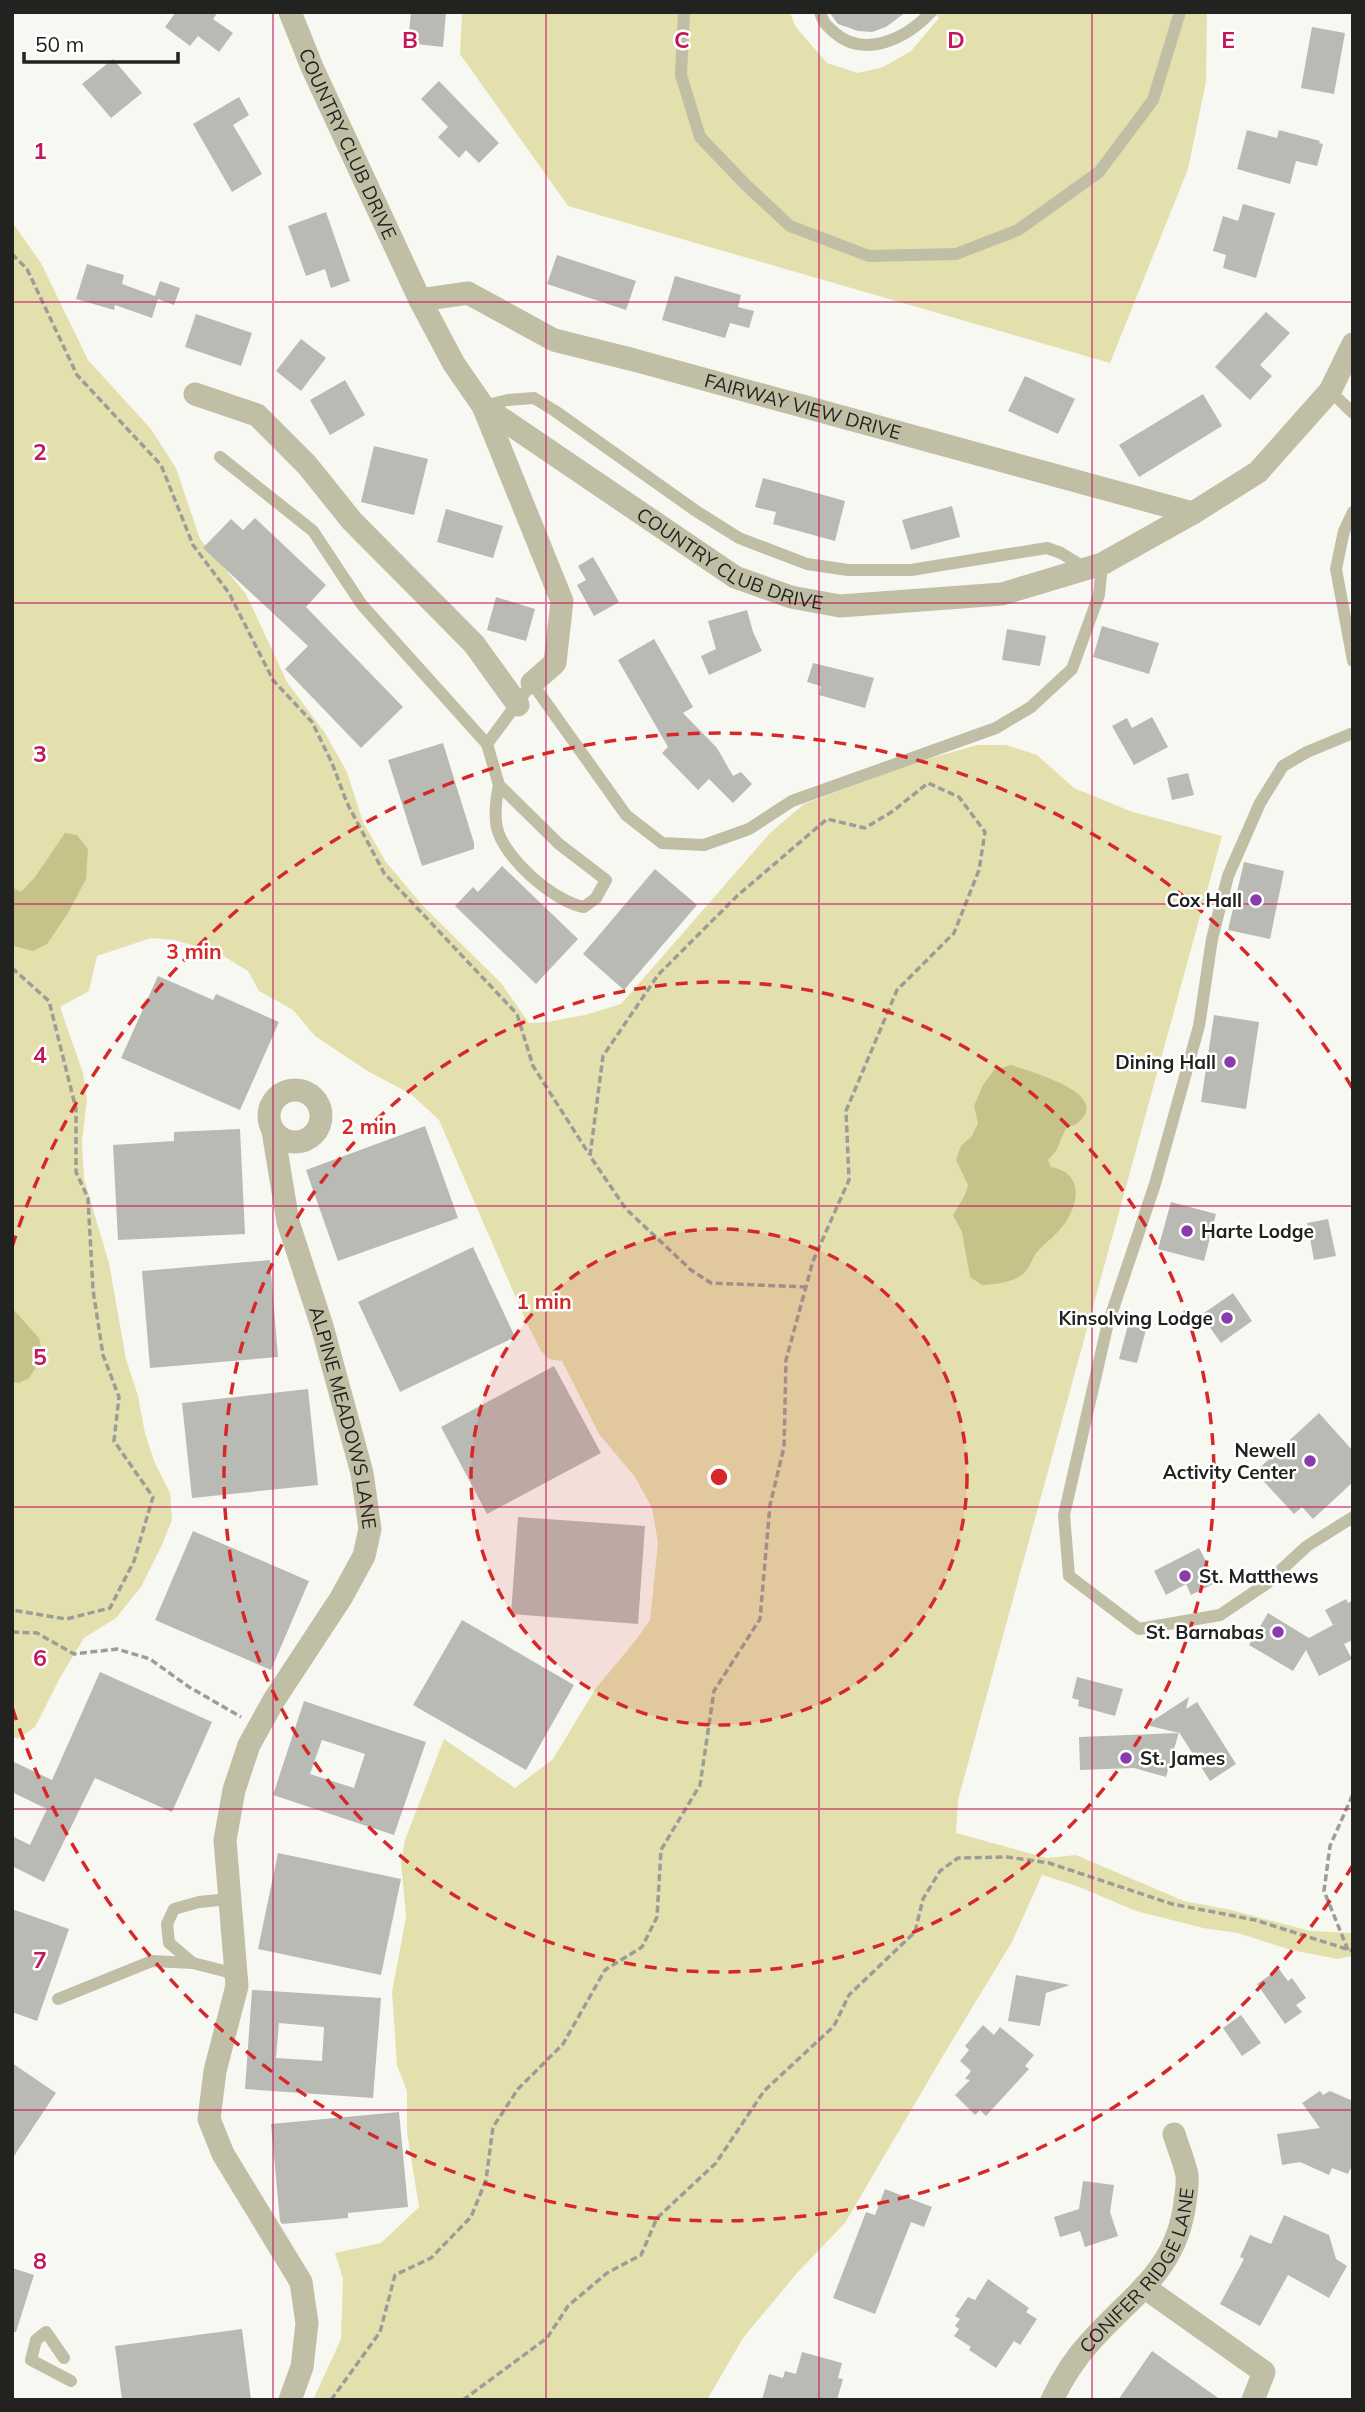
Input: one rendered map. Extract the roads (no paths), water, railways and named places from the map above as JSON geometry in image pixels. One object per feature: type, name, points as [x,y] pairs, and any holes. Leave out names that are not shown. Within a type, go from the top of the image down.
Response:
[{"type":"street","name":"COUNTRY CLUB DRIVE","points":[[290,12],[312,67],[420,300],[454,364],[483,406],[735,577],[791,597],[840,606],[1002,594],[1095,566],[1193,513],[1258,472],[1330,390],[1353,344]]},
{"type":"street","name":"FAIRWAY VIEW DRIVE","points":[[420,300],[468,293],[554,340],[1193,513]]},
{"type":"street","points":[[195,394],[257,415],[307,465],[352,521],[474,644],[518,705]]},
{"type":"street","points":[[483,406],[562,601],[555,663],[532,683]]},
{"type":"street","name":"ALPINE MEADOWS LANE","points":[[273,1131],[288,1222],[322,1326],[362,1473],[370,1529],[364,1556],[341,1598],[249,1745],[234,1790],[225,1840],[237,1986],[215,2071],[209,2119],[223,2154],[301,2282],[307,2323],[302,2367],[290,2400]]},
{"type":"street","name":"CONIFER RIDGE LANE","points":[[1052,2400],[1070,2367],[1087,2345],[1144,2287],[1172,2250],[1182,2223],[1188,2178],[1174,2134]]},
{"type":"street","points":[[1144,2287],[1264,2372],[1252,2400]]},
{"type":"lane","points":[[684,12],[681,75],[700,137],[790,226],[869,256],[956,254],[1018,230],[1099,172],[1153,100],[1180,12]]},
{"type":"lane","points":[[820,12],[823,23],[844,41],[864,47],[896,39],[922,22],[931,12]]},
{"type":"lane","points":[[1330,390],[1353,413]]},
{"type":"lane","points":[[483,406],[534,398],[739,538],[807,564],[848,570],[911,570],[1047,548],[1095,566],[1099,595],[1072,669],[1031,707],[996,728],[792,801],[749,829],[704,845],[662,843],[626,815],[532,683],[487,744]]},
{"type":"lane","points":[[220,457],[313,531],[362,605],[487,744],[499,785],[496,804],[497,829],[505,846],[524,870],[571,905],[584,907],[596,898],[606,880],[559,844],[499,785]]},
{"type":"lane","points":[[1353,512],[1344,531],[1336,569],[1353,661]]},
{"type":"lane","points":[[1353,733],[1307,752],[1283,766],[1260,803],[1227,876],[1212,939],[1199,1026],[1155,1184],[1107,1327],[1064,1515],[1069,1576],[1139,1629],[1220,1615],[1266,1584],[1307,1546],[1353,1517]]},
{"type":"lane","points":[[193,1963],[169,1943],[167,1924],[174,1909],[199,1902],[229,1899]]},
{"type":"lane","points":[[58,1999],[152,1961],[193,1963],[236,1974]]},
{"type":"lane","points":[[64,2358],[46,2332],[36,2340],[31,2360],[71,2381]]},
{"type":"place","name":"Cox Hall","points":[[1256,900]]},
{"type":"place","name":"Dining Hall","points":[[1230,1062]]},
{"type":"place","name":"Harte Lodge","points":[[1187,1231]]},
{"type":"place","name":"Kinsolving Lodge","points":[[1227,1318]]},
{"type":"place","name":"Newell Activity Center","points":[[1310,1461]]},
{"type":"place","name":"St. Matthews","points":[[1185,1576]]},
{"type":"place","name":"St. Barnabas","points":[[1278,1632]]},
{"type":"place","name":"St. James","points":[[1126,1758]]}]
